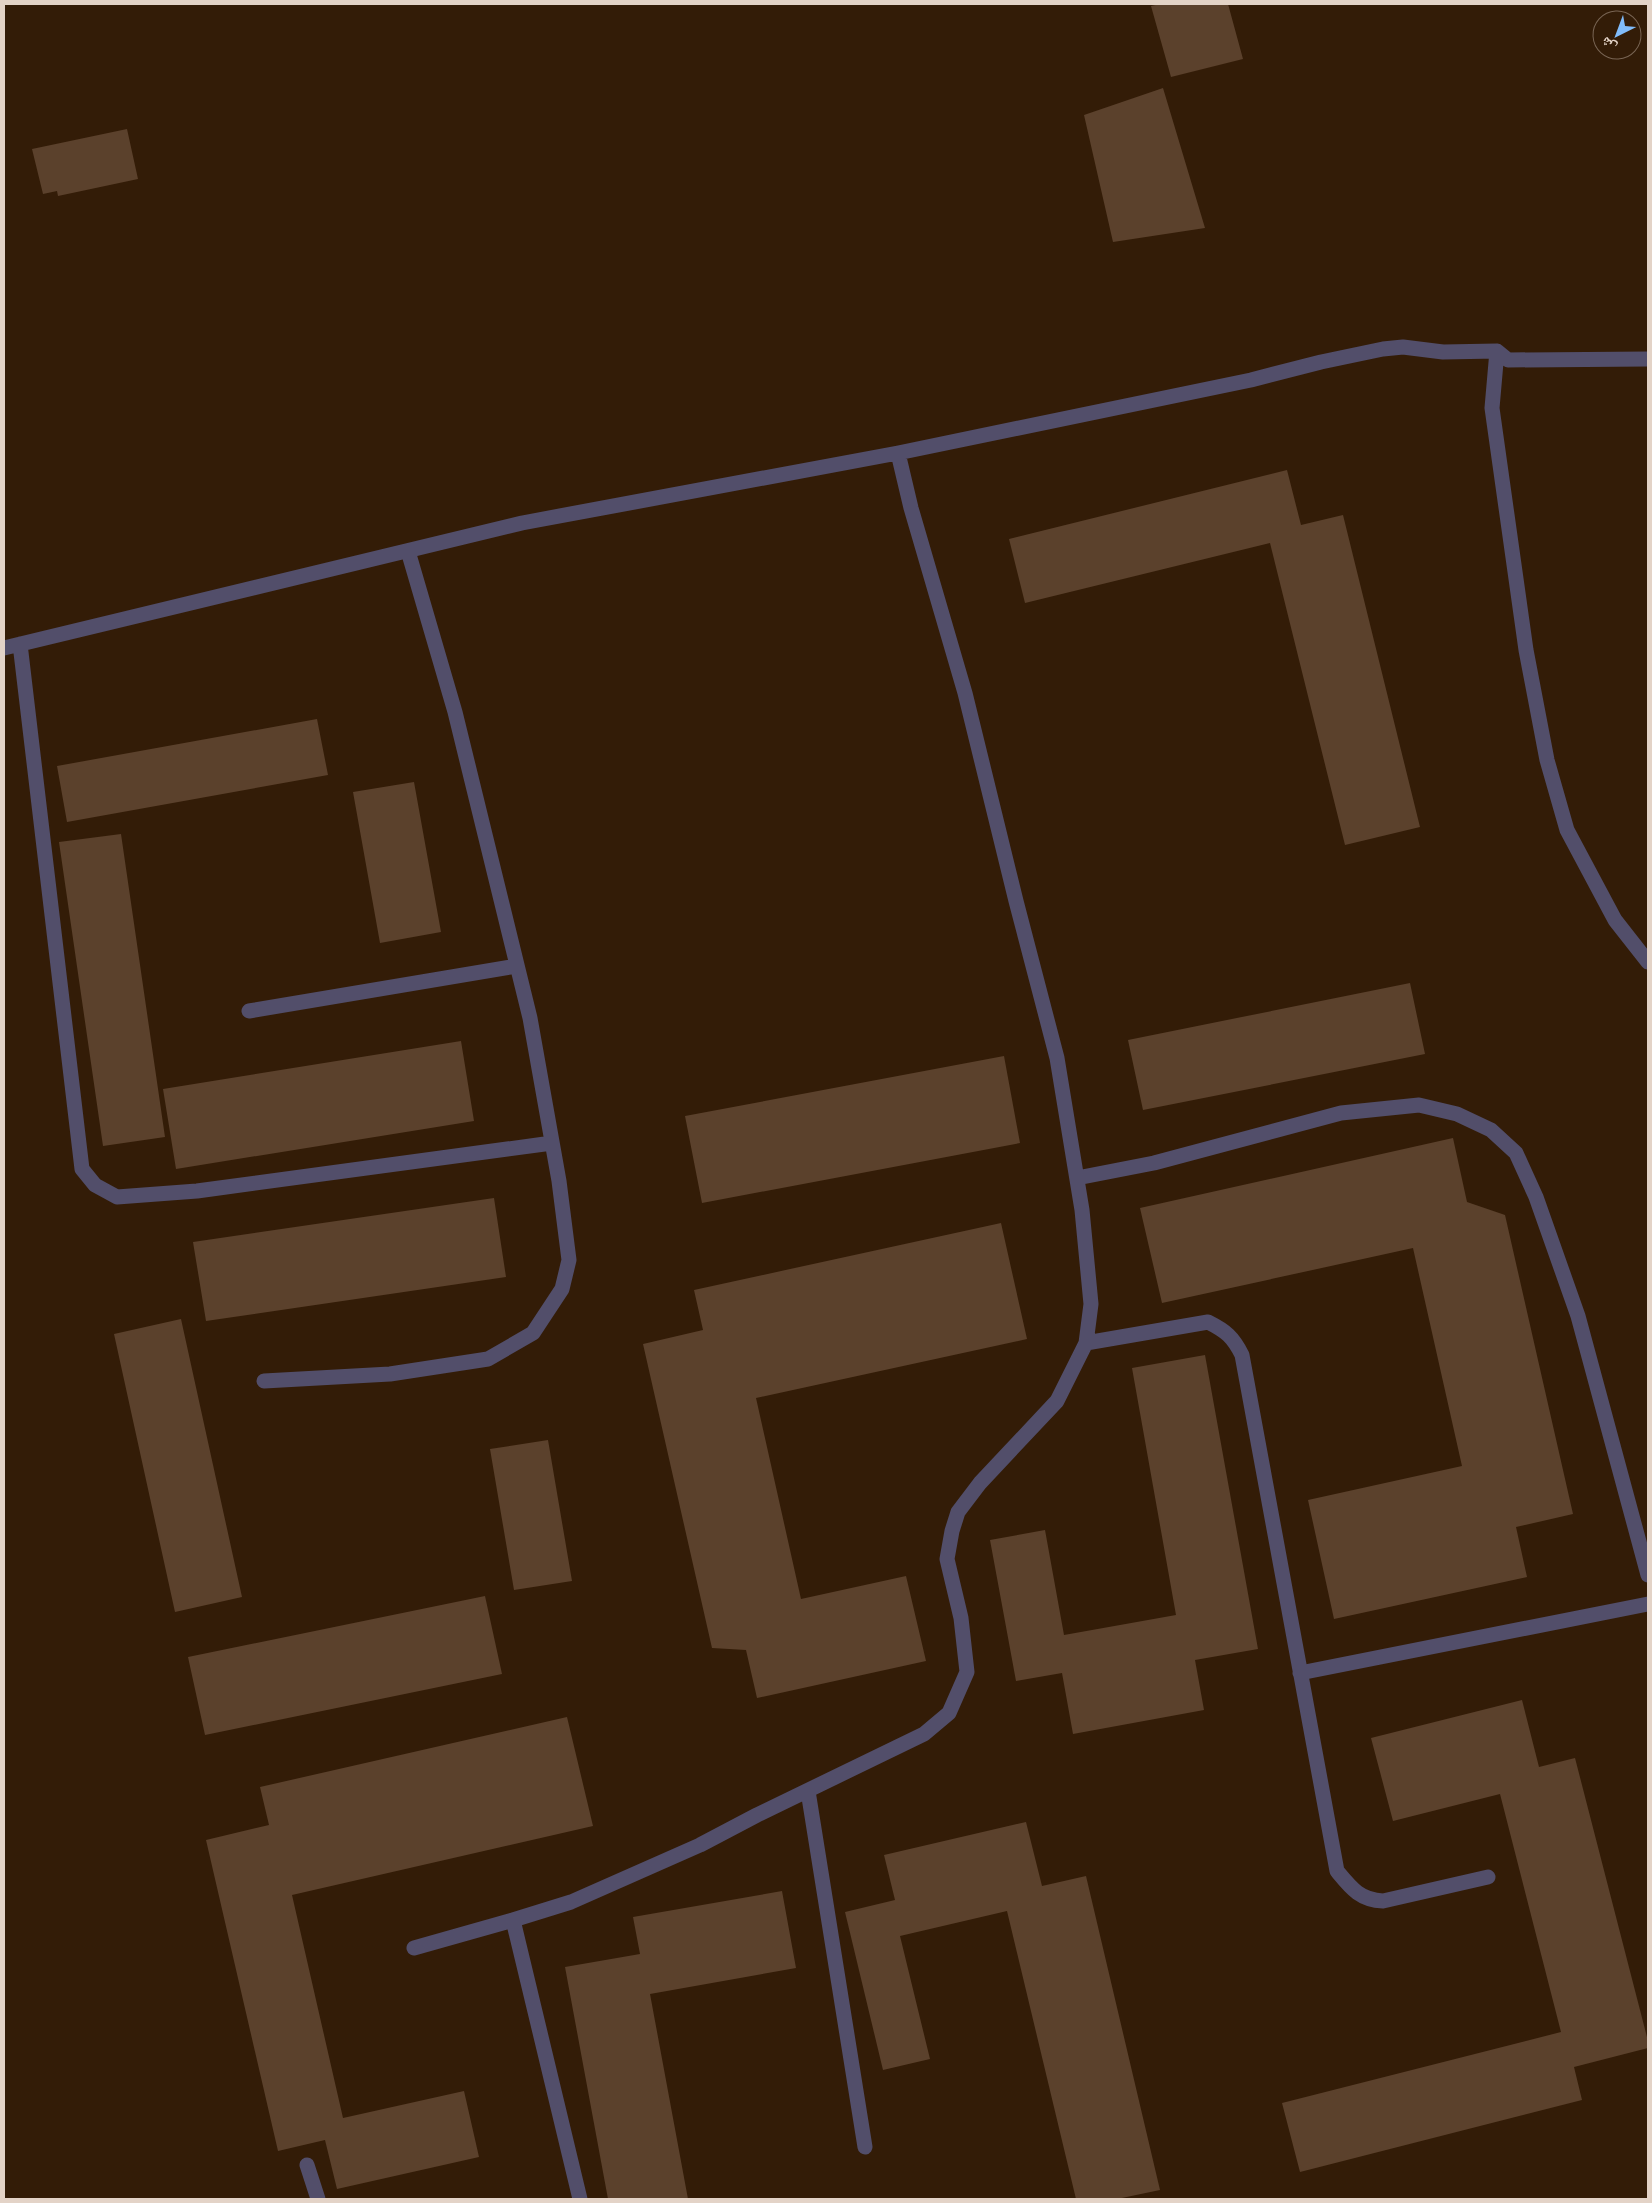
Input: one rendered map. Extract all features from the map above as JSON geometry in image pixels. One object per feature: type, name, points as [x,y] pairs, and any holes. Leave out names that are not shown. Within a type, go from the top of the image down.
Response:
[{"type":"street","points":[[4,648],[522,523],[898,453],[1251,380],[1321,362],[1383,349],[1403,347],[1443,352],[1497,351],[1508,360],[1648,359]]},
{"type":"street","points":[[1497,351],[1492,408],[1526,650],[1547,760],[1566,830],[1615,920],[1648,962]]},
{"type":"street","points":[[414,1948],[571,1902],[609,1886],[700,1845],[757,1814],[924,1734],[949,1713],[967,1672],[961,1618],[947,1559],[952,1531],[958,1512],[980,1483],[1057,1401],[1086,1343],[1091,1304],[1077,1178],[1057,1058],[965,693],[911,508],[898,453]]},
{"type":"street","points":[[264,1381],[390,1374],[488,1359],[533,1332],[562,1289],[569,1260],[552,1143],[530,1018],[455,712],[408,551]]},
{"type":"street","points":[[20,644],[82,1169],[95,1185],[118,1197],[197,1190],[552,1143]]},
{"type":"street","points":[[249,1011],[517,966]]},
{"type":"street","points":[[1077,1178],[1154,1162],[1341,1113],[1419,1105],[1457,1114],[1491,1130],[1516,1153],[1540,1205],[1578,1316],[1648,1575]]},
{"type":"street","points":[[1086,1343],[1208,1322],[1224,1330],[1234,1340],[1242,1355],[1337,1871],[1350,1888],[1368,1900],[1383,1901],[1488,1877]]},
{"type":"street","points":[[1300,1673],[1648,1604]]},
{"type":"street","points":[[808,1791],[866,2147]]},
{"type":"street","points":[[513,1920],[580,2199]]},
{"type":"street","points":[[307,2165],[318,2199]]},
{"type":"building","points":[[1160,4],[1228,4],[1243,59],[1171,77],[1151,6]]},
{"type":"building","points":[[1163,88],[1205,228],[1113,242],[1084,115]]},
{"type":"building","points":[[127,129],[138,179],[58,196],[57,191],[43,194],[32,149]]},
{"type":"building","points":[[1287,470],[1301,525],[1343,515],[1420,827],[1345,845],[1270,543],[1025,603],[1009,539]]},
{"type":"building","points":[[317,719],[328,775],[67,822],[57,766]]},
{"type":"building","points":[[414,782],[441,932],[380,943],[353,792]]},
{"type":"building","points":[[121,834],[165,1137],[103,1146],[59,842]]},
{"type":"building","points":[[1410,983],[1425,1054],[1143,1110],[1128,1040]]},
{"type":"building","points":[[461,1041],[474,1121],[176,1169],[163,1089]]},
{"type":"building","points":[[1004,1056],[1020,1143],[702,1203],[685,1116]]},
{"type":"building","points":[[1453,1138],[1467,1202],[1505,1215],[1573,1514],[1516,1527],[1527,1577],[1334,1619],[1308,1500],[1462,1466],[1413,1248],[1162,1303],[1140,1208]]},
{"type":"building","points":[[494,1198],[506,1277],[206,1321],[193,1242]]},
{"type":"building","points":[[1001,1223],[1027,1339],[756,1398],[801,1599],[906,1576],[926,1661],[757,1698],[746,1650],[712,1648],[643,1344],[703,1330],[694,1290]]},
{"type":"building","points":[[181,1319],[242,1597],[175,1612],[114,1334]]},
{"type":"building","points":[[1205,1355],[1258,1649],[1195,1660],[1204,1710],[1073,1734],[1062,1673],[1016,1681],[990,1540],[1045,1530],[1064,1635],[1176,1615],[1132,1368]]},
{"type":"building","points":[[548,1440],[572,1581],[514,1590],[490,1449]]},
{"type":"building","points":[[485,1596],[502,1674],[205,1735],[188,1657]]},
{"type":"building","points":[[1522,1700],[1539,1767],[1575,1758],[1648,2041],[1648,2048],[1574,2067],[1582,2100],[1300,2172],[1282,2103],[1561,2032],[1500,1794],[1393,1821],[1371,1738]]},
{"type":"building","points":[[567,1717],[593,1826],[292,1895],[343,2118],[464,2091],[479,2157],[337,2189],[325,2140],[278,2151],[206,1840],[269,1825],[260,1787]]},
{"type":"building","points":[[1026,1822],[1042,1886],[1086,1876],[1160,2190],[1117,2199],[1076,2199],[1007,1911],[900,1936],[930,2059],[883,2070],[845,1912],[895,1900],[884,1855]]},
{"type":"building","points":[[782,1891],[796,1968],[650,1994],[688,2199],[608,2199],[565,1967],[640,1954],[633,1917]]}]
